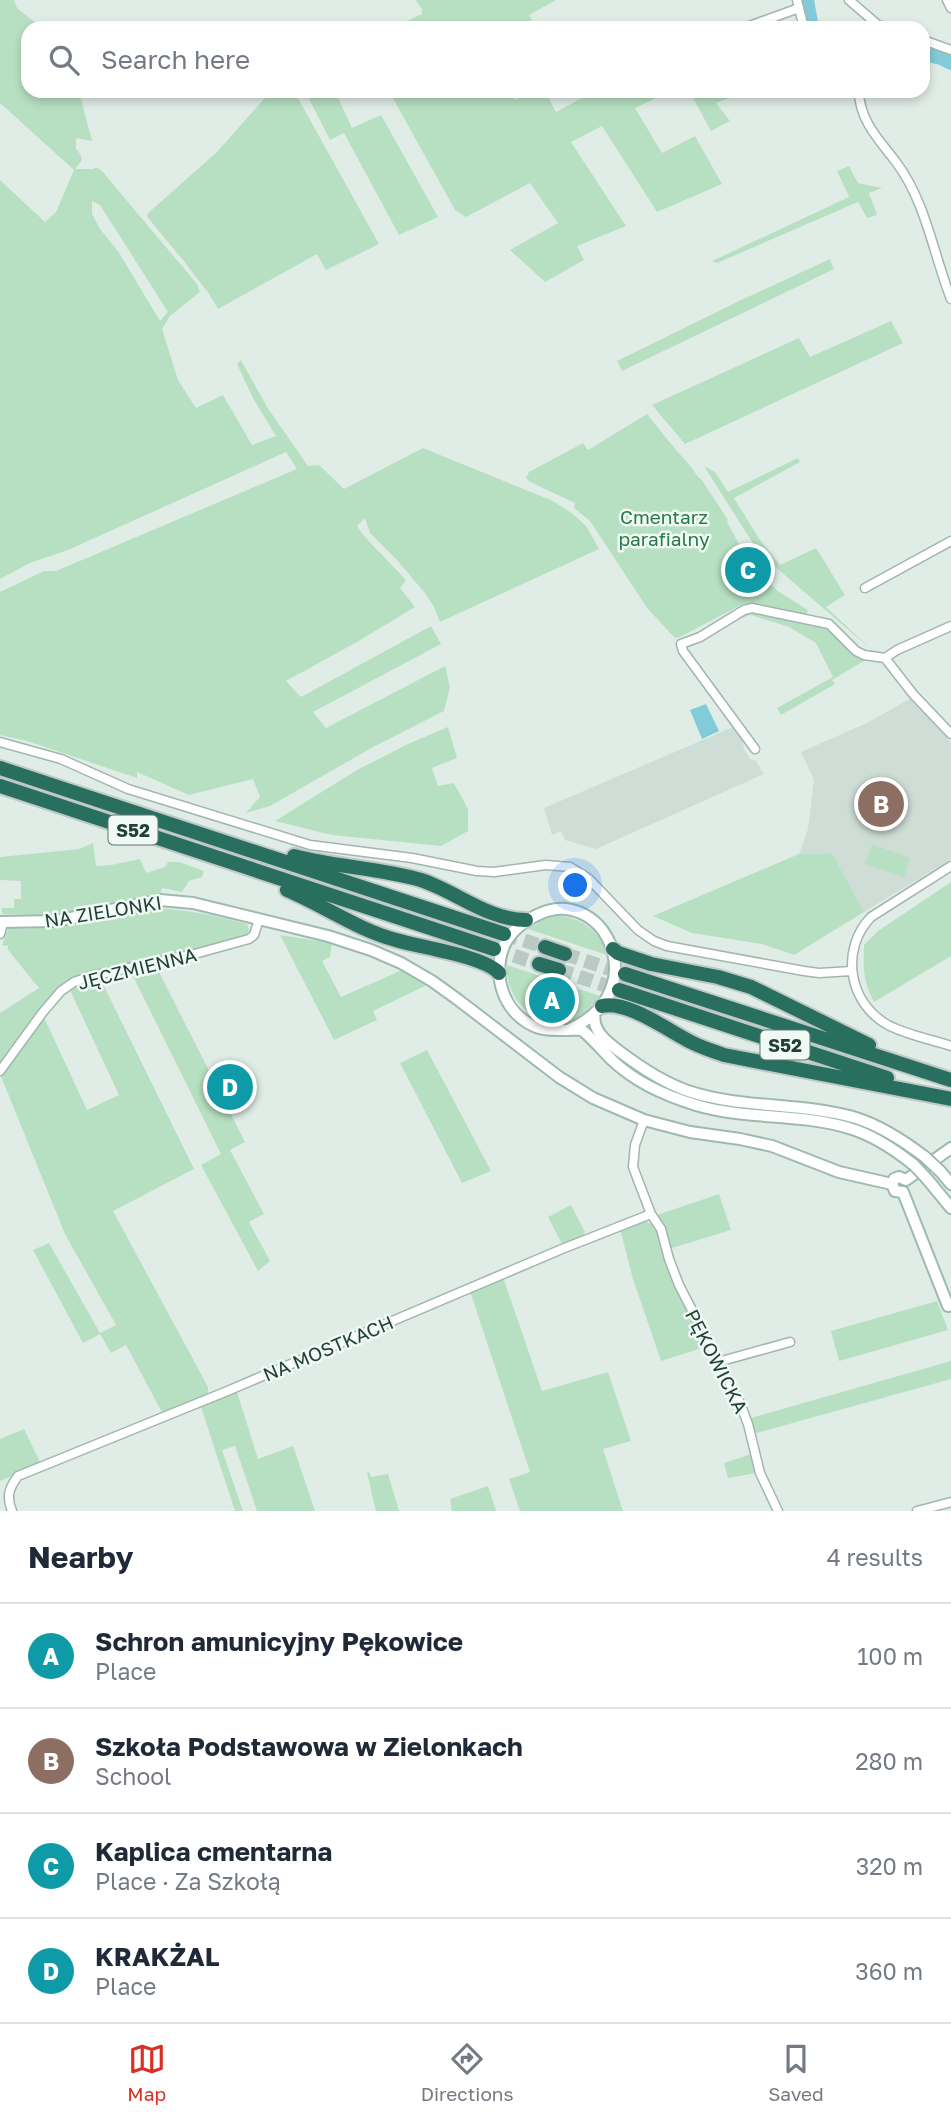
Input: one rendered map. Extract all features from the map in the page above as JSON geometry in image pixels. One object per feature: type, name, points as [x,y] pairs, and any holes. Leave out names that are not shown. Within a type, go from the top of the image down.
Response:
[{"type":"highway","name":"S52","points":[[0,768],[504,934]]},
{"type":"highway","name":"S52","points":[[0,786],[494,949]]},
{"type":"highway","points":[[225,842],[404,876],[432,885],[489,913],[514,921],[526,920]]},
{"type":"highway","points":[[240,866],[270,883],[393,940],[478,962],[495,968],[499,973]]},
{"type":"highway","points":[[545,947],[565,954]]},
{"type":"highway","points":[[613,949],[651,964],[718,977],[751,987],[916,1069]]},
{"type":"highway","points":[[540,964],[559,970]]},
{"type":"highway","name":"S52","points":[[625,974],[951,1080]]},
{"type":"highway","name":"S52","points":[[619,990],[951,1099]]},
{"type":"highway","points":[[599,1010],[612,1005],[626,1009],[696,1045],[724,1055],[951,1099]]},
{"type":"main road","name":"NA ZIELONKI","points":[[1,926],[56,921],[160,900],[193,903],[328,936],[371,950],[412,968],[559,1077],[593,1098],[644,1119],[690,1132],[772,1146],[839,1172],[892,1184]]},
{"type":"main road","points":[[951,1184],[925,1157],[895,1136],[852,1117],[819,1110],[717,1098],[675,1086],[650,1073],[608,1042],[596,1026],[594,1019],[609,996],[615,965],[610,940],[583,914],[574,910],[548,911],[526,920],[507,941],[499,963],[500,986],[507,1002],[523,1019],[547,1029],[582,1030],[625,1071],[668,1095],[698,1106],[849,1128],[885,1144],[914,1165],[951,1208]]},
{"type":"main road","points":[[570,1029],[599,1010]]},
{"type":"main road","points":[[906,1180],[951,1149]]},
{"type":"main road","points":[[897,1178],[906,1180],[908,1187],[903,1192],[895,1191],[892,1184],[897,1178]]},
{"type":"main road","points":[[903,1192],[950,1308]]},
{"type":"street","points":[[849,0],[873,21]]},
{"type":"street","points":[[947,0],[951,8]]},
{"type":"street","points":[[760,21],[798,4],[802,21]]},
{"type":"street","points":[[930,42],[951,50]]},
{"type":"street","points":[[859,98],[866,120],[897,163],[917,197],[951,299]]},
{"type":"street","points":[[865,587],[951,541]]},
{"type":"street","points":[[755,749],[683,651],[681,644],[700,637],[744,610],[752,608],[829,624],[856,651],[885,658],[951,626]]},
{"type":"street","points":[[885,658],[913,694],[951,734]]},
{"type":"street","points":[[0,742],[61,759],[128,789],[310,845],[412,858],[477,871],[494,872],[546,864],[570,867],[589,880],[643,935],[667,946],[804,971],[852,971]]},
{"type":"street","points":[[951,866],[876,913],[865,924],[854,948],[852,971],[861,1000],[877,1018],[898,1029],[951,1046]]},
{"type":"street","name":"JĘCZMIENNA","points":[[0,1070],[61,990],[74,982],[249,939],[254,935],[259,919]]},
{"type":"street","name":"PĘKOWICKA","points":[[644,1119],[635,1145],[634,1167],[651,1214],[661,1228],[677,1281],[740,1403],[760,1473],[778,1511]]},
{"type":"street","name":"NA MOSTKACH","points":[[12,1511],[8,1502],[9,1488],[18,1476],[651,1214]]},
{"type":"street","points":[[718,1362],[790,1342]]},
{"type":"street","points":[[917,1511],[951,1502]]},
{"type":"shaded area","points":[[913,697],[951,744],[951,859],[864,912],[832,853],[799,854],[808,829],[814,780],[801,752],[867,723]]},
{"type":"shaded area","points":[[733,727],[750,759],[756,761],[764,774],[596,849],[565,840],[561,831],[552,835],[544,808]]},
{"type":"green space","points":[[0,0],[14,0],[17,8],[33,21],[21,21],[21,98],[81,98],[92,141],[76,138],[76,149],[82,160],[75,169],[96,167],[102,171],[197,284],[200,292],[170,316],[162,329],[178,380],[196,408],[223,395],[252,445],[276,436],[253,398],[237,364],[241,360],[267,407],[308,466],[319,465],[344,489],[423,448],[553,501],[587,527],[599,549],[440,622],[424,592],[370,533],[365,518],[357,526],[406,580],[400,588],[415,607],[286,681],[301,697],[431,626],[441,644],[313,712],[326,728],[445,666],[450,687],[444,711],[375,746],[270,806],[246,813],[260,797],[253,779],[189,795],[137,772],[137,778],[27,741],[0,735],[0,592],[44,571],[56,571],[297,469],[286,452],[68,550],[30,563],[0,579],[0,180],[45,222],[56,212],[74,170],[0,103]],"holes":[[[92,201],[100,205],[168,312],[160,321],[118,251],[100,229],[92,214]]]},
{"type":"green space","points":[[415,0],[556,0],[529,15],[530,21],[407,21],[422,14],[422,9]]},
{"type":"green space","points":[[265,98],[298,98],[379,244],[326,270],[317,254],[218,309],[147,214],[217,152]]},
{"type":"green space","points":[[309,98],[338,98],[352,128],[381,115],[438,217],[399,235],[344,133],[330,140]]},
{"type":"green space","points":[[393,98],[549,98],[556,112],[582,98],[656,98],[635,108],[662,153],[695,136],[722,184],[657,212],[602,126],[571,142],[626,226],[577,246],[584,260],[545,282],[510,250],[558,223],[530,183],[466,217],[455,210]]},
{"type":"green space","points":[[693,98],[728,98],[716,103],[730,121],[711,131]]},
{"type":"green space","points":[[849,166],[858,183],[882,188],[869,193],[877,215],[867,218],[858,202],[717,263],[712,261],[849,197],[837,171]]},
{"type":"green space","points":[[830,259],[834,269],[622,371],[617,361]]},
{"type":"green space","points":[[891,321],[903,343],[685,444],[652,405],[799,338],[810,357]]},
{"type":"green space","name":"Cmentarz parafialny","points":[[647,414],[702,480],[759,574],[779,592],[808,610],[806,616],[743,604],[675,638],[647,608],[590,521],[574,508],[575,503],[526,478],[529,472],[583,443],[588,450]]},
{"type":"green space","points":[[798,458],[800,462],[734,498],[760,540],[780,565],[816,548],[845,595],[826,607],[873,651],[759,553],[704,466],[715,472],[728,492]]},
{"type":"green space","points":[[751,611],[825,628],[856,656],[867,659],[832,680],[835,684],[781,715],[777,708],[833,677],[816,643],[789,627],[751,615],[731,621]]},
{"type":"green space","points":[[448,727],[457,758],[432,768],[438,786],[454,783],[468,809],[468,831],[441,846],[332,835],[275,821],[357,770]]},
{"type":"green space","points":[[93,843],[96,866],[140,859],[146,873],[165,867],[168,862],[179,862],[204,871],[202,877],[189,881],[182,892],[162,888],[160,896],[139,897],[58,915],[2,914],[2,908],[14,908],[14,899],[21,899],[21,881],[0,880],[0,857],[79,849]]},
{"type":"green space","points":[[872,844],[910,858],[904,877],[865,864]]},
{"type":"green space","points":[[832,853],[864,912],[794,955],[762,944],[692,933],[653,916],[799,854]]},
{"type":"green space","points":[[951,882],[951,956],[874,1002],[865,975],[864,945],[878,931]]},
{"type":"green space","points":[[140,908],[207,915],[247,924],[249,930],[245,938],[189,954],[92,974],[40,1010],[0,1064],[0,1013],[39,988],[8,950],[8,946],[2,945],[8,928],[58,926]]},
{"type":"green space","points":[[548,916],[567,917],[585,924],[598,937],[607,955],[528,929]]},
{"type":"green space","points":[[280,935],[332,943],[330,957],[322,961],[341,997],[409,967],[429,984],[373,1011],[377,1020],[334,1040]]},
{"type":"green space","points":[[507,965],[600,996],[582,1016],[567,1022],[559,994],[544,999],[554,1018],[549,1022],[539,1019],[524,1008],[513,993]]},
{"type":"green space","points":[[156,966],[245,1142],[230,1150],[264,1214],[249,1222],[270,1261],[258,1271],[201,1165],[221,1154],[130,970]]},
{"type":"green space","points":[[100,978],[194,1169],[113,1211],[208,1387],[208,1394],[164,1416],[126,1345],[111,1353],[100,1334],[83,1343],[33,1250],[49,1243],[100,1333],[116,1325],[65,1234],[0,1074],[43,1015],[87,1110],[119,1095],[69,988]]},
{"type":"green space","points":[[427,1050],[491,1171],[462,1183],[400,1063]]},
{"type":"green space","points":[[719,1194],[731,1230],[669,1249],[657,1215]]},
{"type":"green space","points":[[571,1205],[585,1232],[582,1238],[563,1246],[548,1217]]},
{"type":"green space","points":[[642,1220],[652,1224],[656,1230],[677,1287],[705,1347],[661,1361],[633,1279],[620,1229]]},
{"type":"green space","points":[[503,1277],[542,1391],[608,1372],[631,1441],[603,1449],[623,1511],[520,1511],[509,1479],[530,1472],[470,1291]]},
{"type":"green space","points":[[937,1301],[948,1330],[839,1361],[831,1331]]},
{"type":"green space","points":[[951,1361],[951,1379],[753,1434],[751,1418]]},
{"type":"green space","points":[[237,1392],[258,1459],[293,1446],[315,1511],[257,1511],[235,1446],[222,1450],[243,1511],[235,1511],[201,1407]]},
{"type":"green space","points":[[24,1429],[41,1464],[0,1481],[0,1439]]},
{"type":"green space","points":[[751,1454],[756,1473],[728,1478],[724,1463]]},
{"type":"green space","points":[[369,1472],[371,1477],[388,1474],[399,1511],[376,1511],[367,1473]]},
{"type":"green space","points":[[488,1486],[496,1511],[452,1511],[450,1499]]},
{"type":"water","points":[[706,704],[719,731],[702,739],[690,710]]},
{"type":"waterway","points":[[807,0],[811,21]]},
{"type":"waterway","points":[[930,56],[951,63]]},
{"type":"tunnel","points":[[504,934],[545,947]]},
{"type":"tunnel","points":[[494,949],[539,964]]},
{"type":"tunnel","points":[[565,954],[625,974]]},
{"type":"tunnel","points":[[559,970],[619,990]]},
{"type":"place","name":"Kaplica cmentarna","points":[[748,570]]},
{"type":"place","name":"Szkoła Podstawowa w Zielonkach","points":[[881,804]]},
{"type":"place","name":"Schron amunicyjny Pękowice","points":[[552,1000]]},
{"type":"place","name":"KRAKŻAL","points":[[230,1087]]}]
